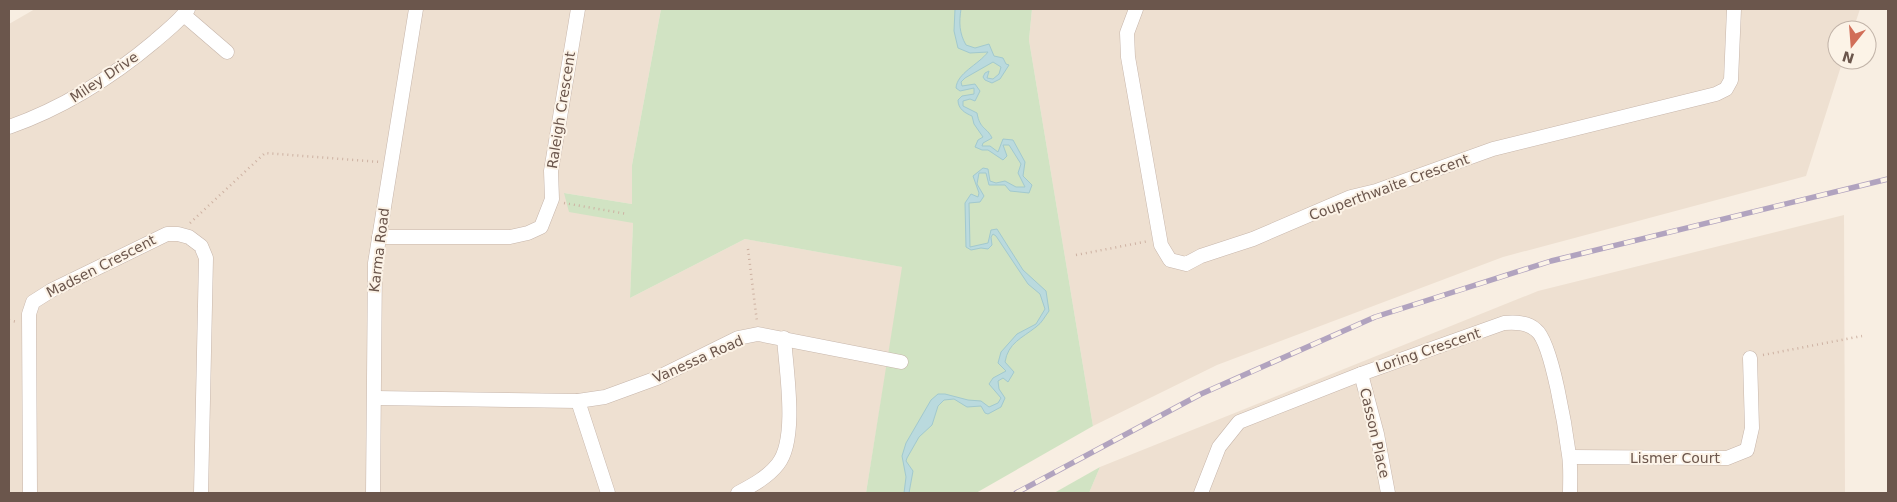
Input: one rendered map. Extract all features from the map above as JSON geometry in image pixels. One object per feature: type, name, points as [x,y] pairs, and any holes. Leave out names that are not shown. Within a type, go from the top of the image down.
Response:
[{"type":"street","name":"Karma Road","points":[[373,493],[375,398],[373,306],[375,263],[416,9]]},
{"type":"street","name":"Raleigh Crescent","points":[[379,237],[510,237],[528,233],[541,226],[551,201],[550,171],[578,9]]},
{"type":"street","name":"Couperthwaite Crescent","points":[[1136,9],[1127,33],[1128,57],[1161,245],[1170,260],[1186,264],[1201,256],[1253,239],[1351,198],[1376,191],[1493,149],[1716,94],[1726,89],[1731,80],[1734,9]]},
{"type":"street","points":[[186,12],[227,52]]},
{"type":"street","name":"Miley Drive","points":[[9,127],[72,100],[99,84],[131,60],[186,12]]},
{"type":"street","points":[[178,234],[189,238],[201,246],[206,258],[201,493]]},
{"type":"street","name":"Madsen Crescent","points":[[30,493],[29,314],[33,302],[52,290],[158,238],[178,234]]},
{"type":"street","name":"Loring Crescent","points":[[1201,493],[1219,447],[1240,422],[1361,374],[1504,324],[1517,322],[1537,330],[1544,341],[1558,394],[1570,457],[1570,493]]},
{"type":"street","name":"Vanessa Road","points":[[375,398],[578,401],[605,397],[657,378],[738,338],[758,334],[901,362]]},
{"type":"street","points":[[738,493],[755,484],[770,472],[779,463],[786,448],[789,422],[784,338]]},
{"type":"street","name":"Lismer Court","points":[[1570,457],[1727,458],[1747,450],[1752,428],[1750,358]]},
{"type":"street","name":"Casson Place","points":[[1361,374],[1377,434],[1388,493]]},
{"type":"street","points":[[578,401],[608,493]]},
{"type":"path","points":[[178,234],[265,154],[391,163]]},
{"type":"path","points":[[551,201],[627,214]]},
{"type":"path","points":[[1076,255],[1160,238]]},
{"type":"path","points":[[748,249],[758,334]]},
{"type":"path","points":[[1750,358],[1782,350],[1862,336]]},
{"type":"shaded area","points":[[35,9],[661,9],[632,165],[632,204],[564,193],[633,223],[630,298],[745,239],[903,267],[866,493],[9,493],[9,24]]},
{"type":"shaded area","points":[[1032,9],[1860,9],[1856,20],[1827,20],[1827,70],[1840,70],[1806,176],[1503,257],[1217,365],[1093,426],[1029,40]]},
{"type":"shaded area","points":[[1844,215],[1845,493],[1089,493],[1100,467],[1538,291]]},
{"type":"green space","points":[[661,9],[1032,9],[1029,40],[1093,426],[976,493],[866,493],[902,267],[745,239],[630,298],[633,223],[569,212],[564,193],[632,204],[632,165]]},
{"type":"green space","points":[[1100,467],[1089,493],[1054,493]]},
{"type":"water","points":[[955,9],[961,9],[960,27],[966,45],[975,48],[989,44],[994,56],[1003,58],[1006,64],[1009,65],[1000,79],[992,83],[983,77],[989,71],[987,78],[993,79],[999,74],[1001,67],[993,62],[965,78],[961,82],[962,86],[975,84],[980,91],[975,101],[970,99],[963,101],[963,106],[977,113],[980,123],[992,138],[983,143],[982,146],[990,146],[998,152],[1003,139],[1013,140],[1025,162],[1023,176],[1032,185],[1029,193],[1010,191],[1005,185],[989,185],[986,173],[979,173],[977,184],[984,196],[980,202],[969,203],[970,247],[988,243],[991,230],[997,229],[1023,270],[1046,291],[1049,311],[1038,325],[1012,345],[1009,350],[1005,362],[1014,372],[1008,382],[1003,378],[998,381],[999,389],[1005,398],[1001,407],[988,414],[985,413],[981,406],[967,407],[954,399],[944,400],[938,406],[932,425],[919,437],[907,458],[906,461],[913,471],[909,493],[904,493],[906,477],[902,456],[906,443],[931,400],[938,394],[945,394],[981,401],[989,407],[998,403],[1001,398],[989,384],[993,378],[1006,371],[998,363],[1001,352],[1017,334],[1036,324],[1045,309],[1040,294],[1028,284],[996,236],[993,234],[991,237],[992,245],[988,249],[971,250],[966,247],[965,203],[971,194],[978,197],[979,193],[973,176],[983,168],[988,169],[990,181],[996,183],[1005,181],[1016,187],[1025,187],[1018,173],[1021,164],[1009,145],[1003,145],[1007,156],[1003,160],[988,150],[975,147],[978,140],[983,137],[974,124],[972,116],[964,112],[958,103],[962,96],[974,94],[974,88],[960,91],[956,88],[964,73],[988,52],[970,53],[958,48],[954,31]]},
{"type":"railway","points":[[1016,493],[1201,394],[1375,317],[1551,261],[1888,179]]}]
